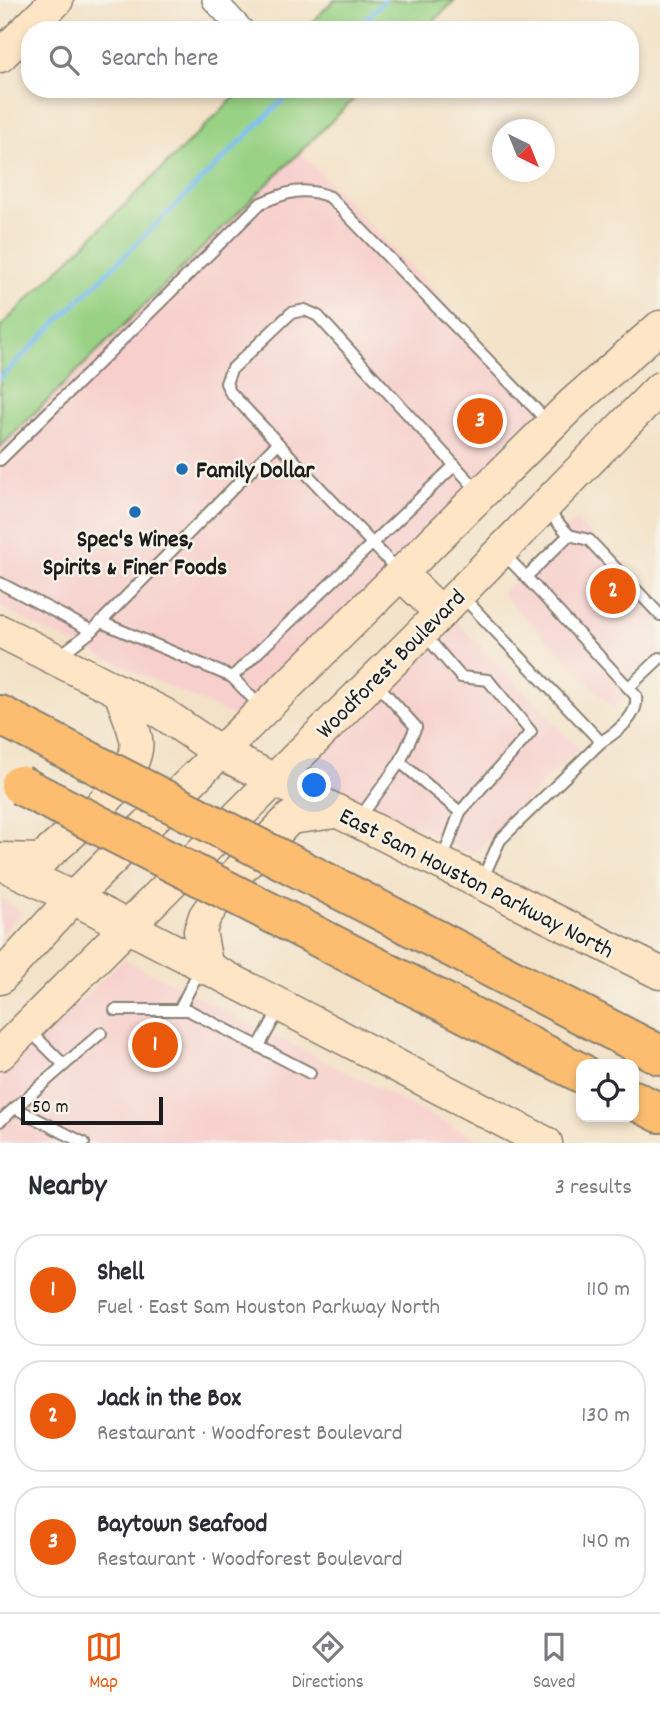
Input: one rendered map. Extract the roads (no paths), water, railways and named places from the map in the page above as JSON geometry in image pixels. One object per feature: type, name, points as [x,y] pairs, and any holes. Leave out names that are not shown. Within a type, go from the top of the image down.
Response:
[{"type":"highway","points":[[0,715],[660,1055]]},
{"type":"highway","points":[[10,780],[576,1070]]},
{"type":"highway","points":[[639,1103],[660,1114]]},
{"type":"main road","points":[[35,21],[57,0]]},
{"type":"main road","points":[[0,55],[21,35]]},
{"type":"main road","points":[[0,978],[73,898],[562,415],[660,327]]},
{"type":"main road","name":"Woodforest Boulevard","points":[[0,1054],[441,613],[660,388]]},
{"type":"main road","points":[[562,415],[608,442]]},
{"type":"main road","points":[[481,495],[510,542]]},
{"type":"main road","points":[[401,574],[441,613]]},
{"type":"main road","name":"East Sam Houston Parkway North","points":[[0,631],[162,713],[221,753],[660,973]]},
{"type":"main road","points":[[0,861],[41,860],[97,808],[131,768],[137,741],[120,692]]},
{"type":"main road","points":[[204,968],[200,931],[205,916],[231,879],[290,818],[346,817]]},
{"type":"main road","points":[[0,861],[546,1143]]},
{"type":"street","points":[[214,0],[234,21]]},
{"type":"lane","points":[[0,460],[261,203],[287,192],[310,189],[330,197],[562,415]]},
{"type":"lane","points":[[401,574],[278,443],[226,383],[231,370],[291,313],[305,310],[318,316],[481,495]]},
{"type":"lane","points":[[55,659],[92,631],[278,443]]},
{"type":"lane","points":[[232,677],[454,465]]},
{"type":"lane","points":[[544,507],[569,535]]},
{"type":"lane","points":[[526,577],[569,535],[577,534],[589,540],[660,615]]},
{"type":"lane","points":[[480,884],[500,840],[601,741],[613,734],[638,706],[630,686],[526,577],[510,542]]},
{"type":"lane","points":[[0,583],[92,631]]},
{"type":"lane","points":[[441,613],[601,741]]},
{"type":"lane","points":[[441,613],[461,677],[488,680],[531,732],[460,812],[441,865]]},
{"type":"lane","points":[[101,622],[232,677],[264,710]]},
{"type":"lane","points":[[630,686],[660,658]]},
{"type":"lane","points":[[346,817],[400,762],[416,727],[373,680]]},
{"type":"lane","points":[[400,762],[460,812]]},
{"type":"lane","points":[[179,1010],[204,968]]},
{"type":"lane","points":[[259,1046],[282,1006]]},
{"type":"lane","points":[[115,1010],[188,1010],[310,1073]]},
{"type":"lane","points":[[28,1028],[64,1065]]},
{"type":"lane","points":[[0,1121],[101,1032]]},
{"type":"lane","points":[[15,1108],[84,1143]]},
{"type":"waterway","points":[[364,21],[385,0]]},
{"type":"waterway","points":[[0,378],[285,98]]},
{"type":"place","name":"Baytown Seafood","points":[[480,421]]},
{"type":"place","name":"Family Dollar","points":[[182,469]]},
{"type":"place","name":"Spec's Wines, Spirits & Finer Foods","points":[[135,512]]},
{"type":"place","name":"Jack in the Box","points":[[613,591]]},
{"type":"place","name":"Shell","points":[[155,1045]]}]
